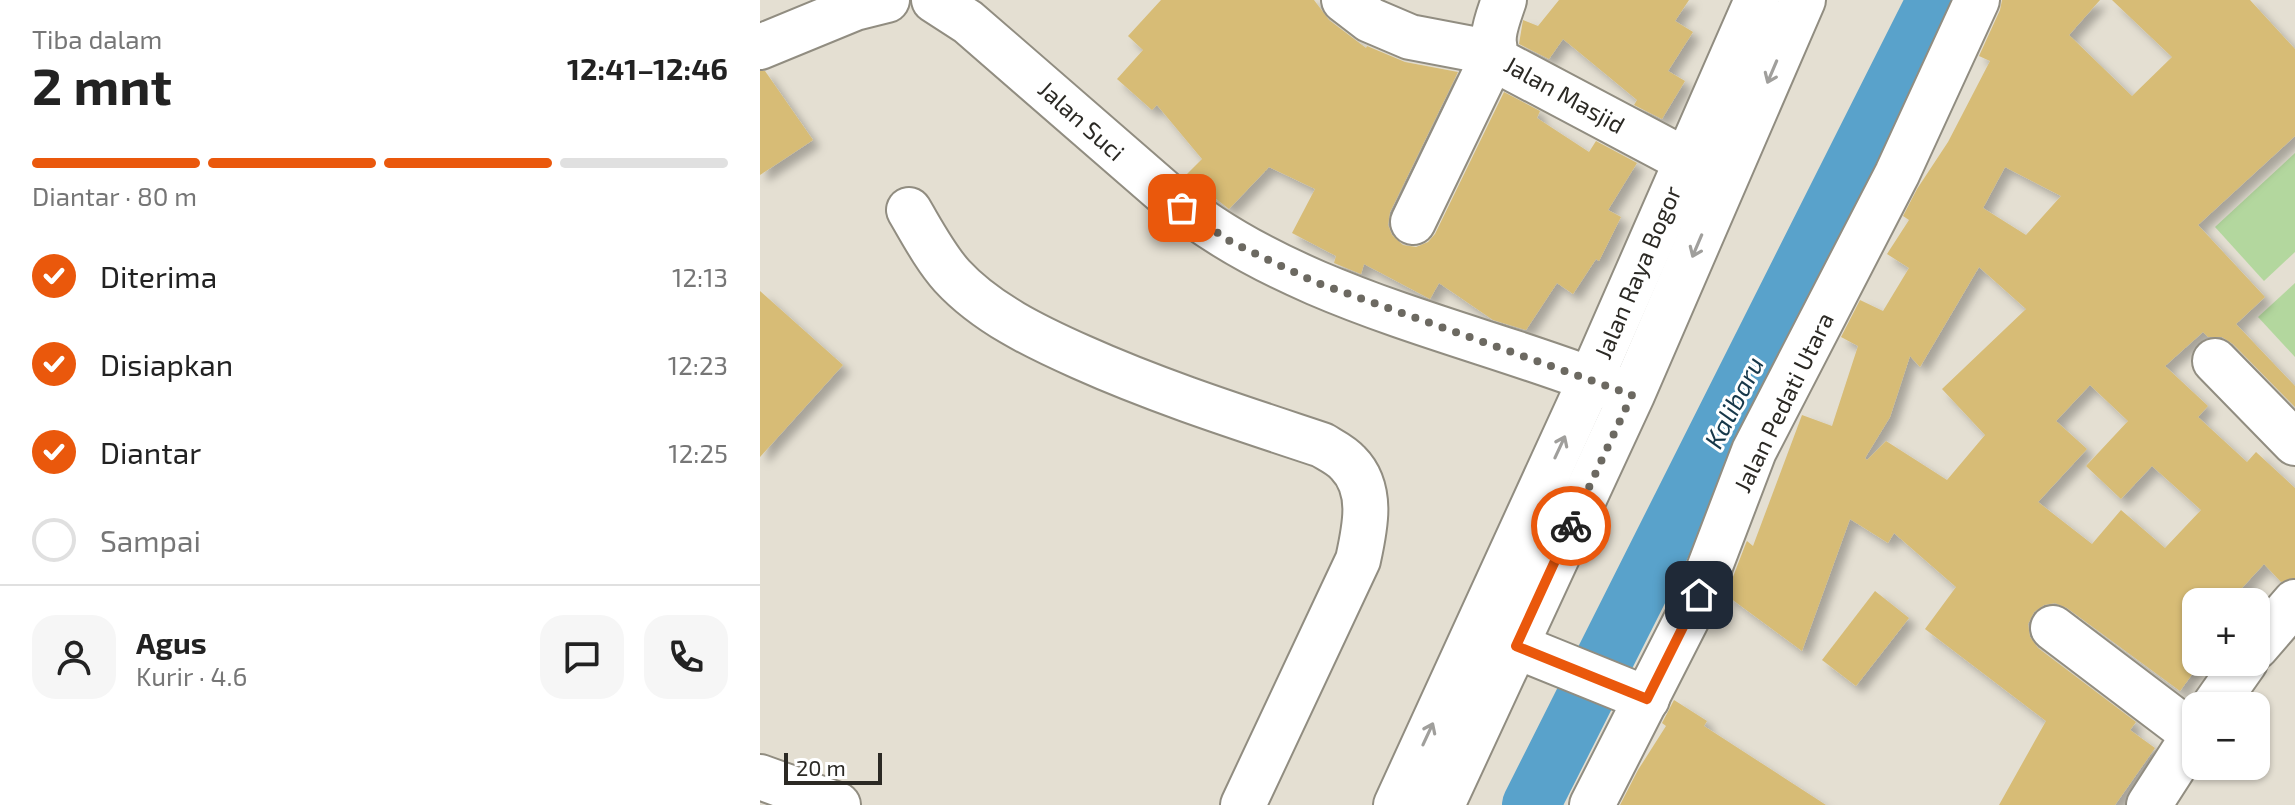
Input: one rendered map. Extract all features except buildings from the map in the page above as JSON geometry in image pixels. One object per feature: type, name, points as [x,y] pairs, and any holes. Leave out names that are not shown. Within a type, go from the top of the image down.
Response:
[{"type":"main road","points":[[760,47],[855,8],[887,0]]},
{"type":"main road","name":"Jalan Suci","points":[[934,0],[957,13],[999,47],[1198,221],[1272,263],[1386,295],[1632,395]]},
{"type":"main road","points":[[1344,0],[1370,20],[1410,37],[1497,57],[1485,73],[1413,222]]},
{"type":"main road","name":"Jalan Masjid","points":[[1504,0],[1492,40],[1497,57],[1685,160]]},
{"type":"main road","name":"Jalan Raya Bogor","points":[[1396,805],[1591,379],[1757,0]]},
{"type":"main road","name":"Jalan Raya Bogor","points":[[1442,805],[1632,395],[1803,0]]},
{"type":"main road","name":"Jalan Pedati Utara","points":[[1592,805],[1699,595],[1754,451],[1897,174],[1977,0]]},
{"type":"main road","points":[[909,210],[952,276],[980,301],[1010,321],[1052,344],[1130,379],[1322,445],[1347,461],[1359,477],[1366,514],[1358,560],[1243,805]]},
{"type":"main road","points":[[2215,361],[2295,443]]},
{"type":"main road","points":[[2270,631],[2295,602]]},
{"type":"main road","points":[[2053,628],[2182,712]]},
{"type":"main road","points":[[1516,646],[1647,699]]},
{"type":"main road","points":[[2149,805],[2182,754]]},
{"type":"main road","points":[[760,777],[838,805]]},
{"type":"green space","points":[[2295,153],[2295,252],[2264,281],[2215,227]]},
{"type":"green space","points":[[2295,283],[2295,357],[2258,317]]},
{"type":"waterway","name":"Kalibaru","points":[[1531,805],[1936,0]]},
{"type":"way so far","points":[[1182,208],[1231,242],[1315,282],[1632,395],[1571,526]]},
{"type":"route","points":[[1571,526],[1516,646],[1647,699],[1699,595]]}]
